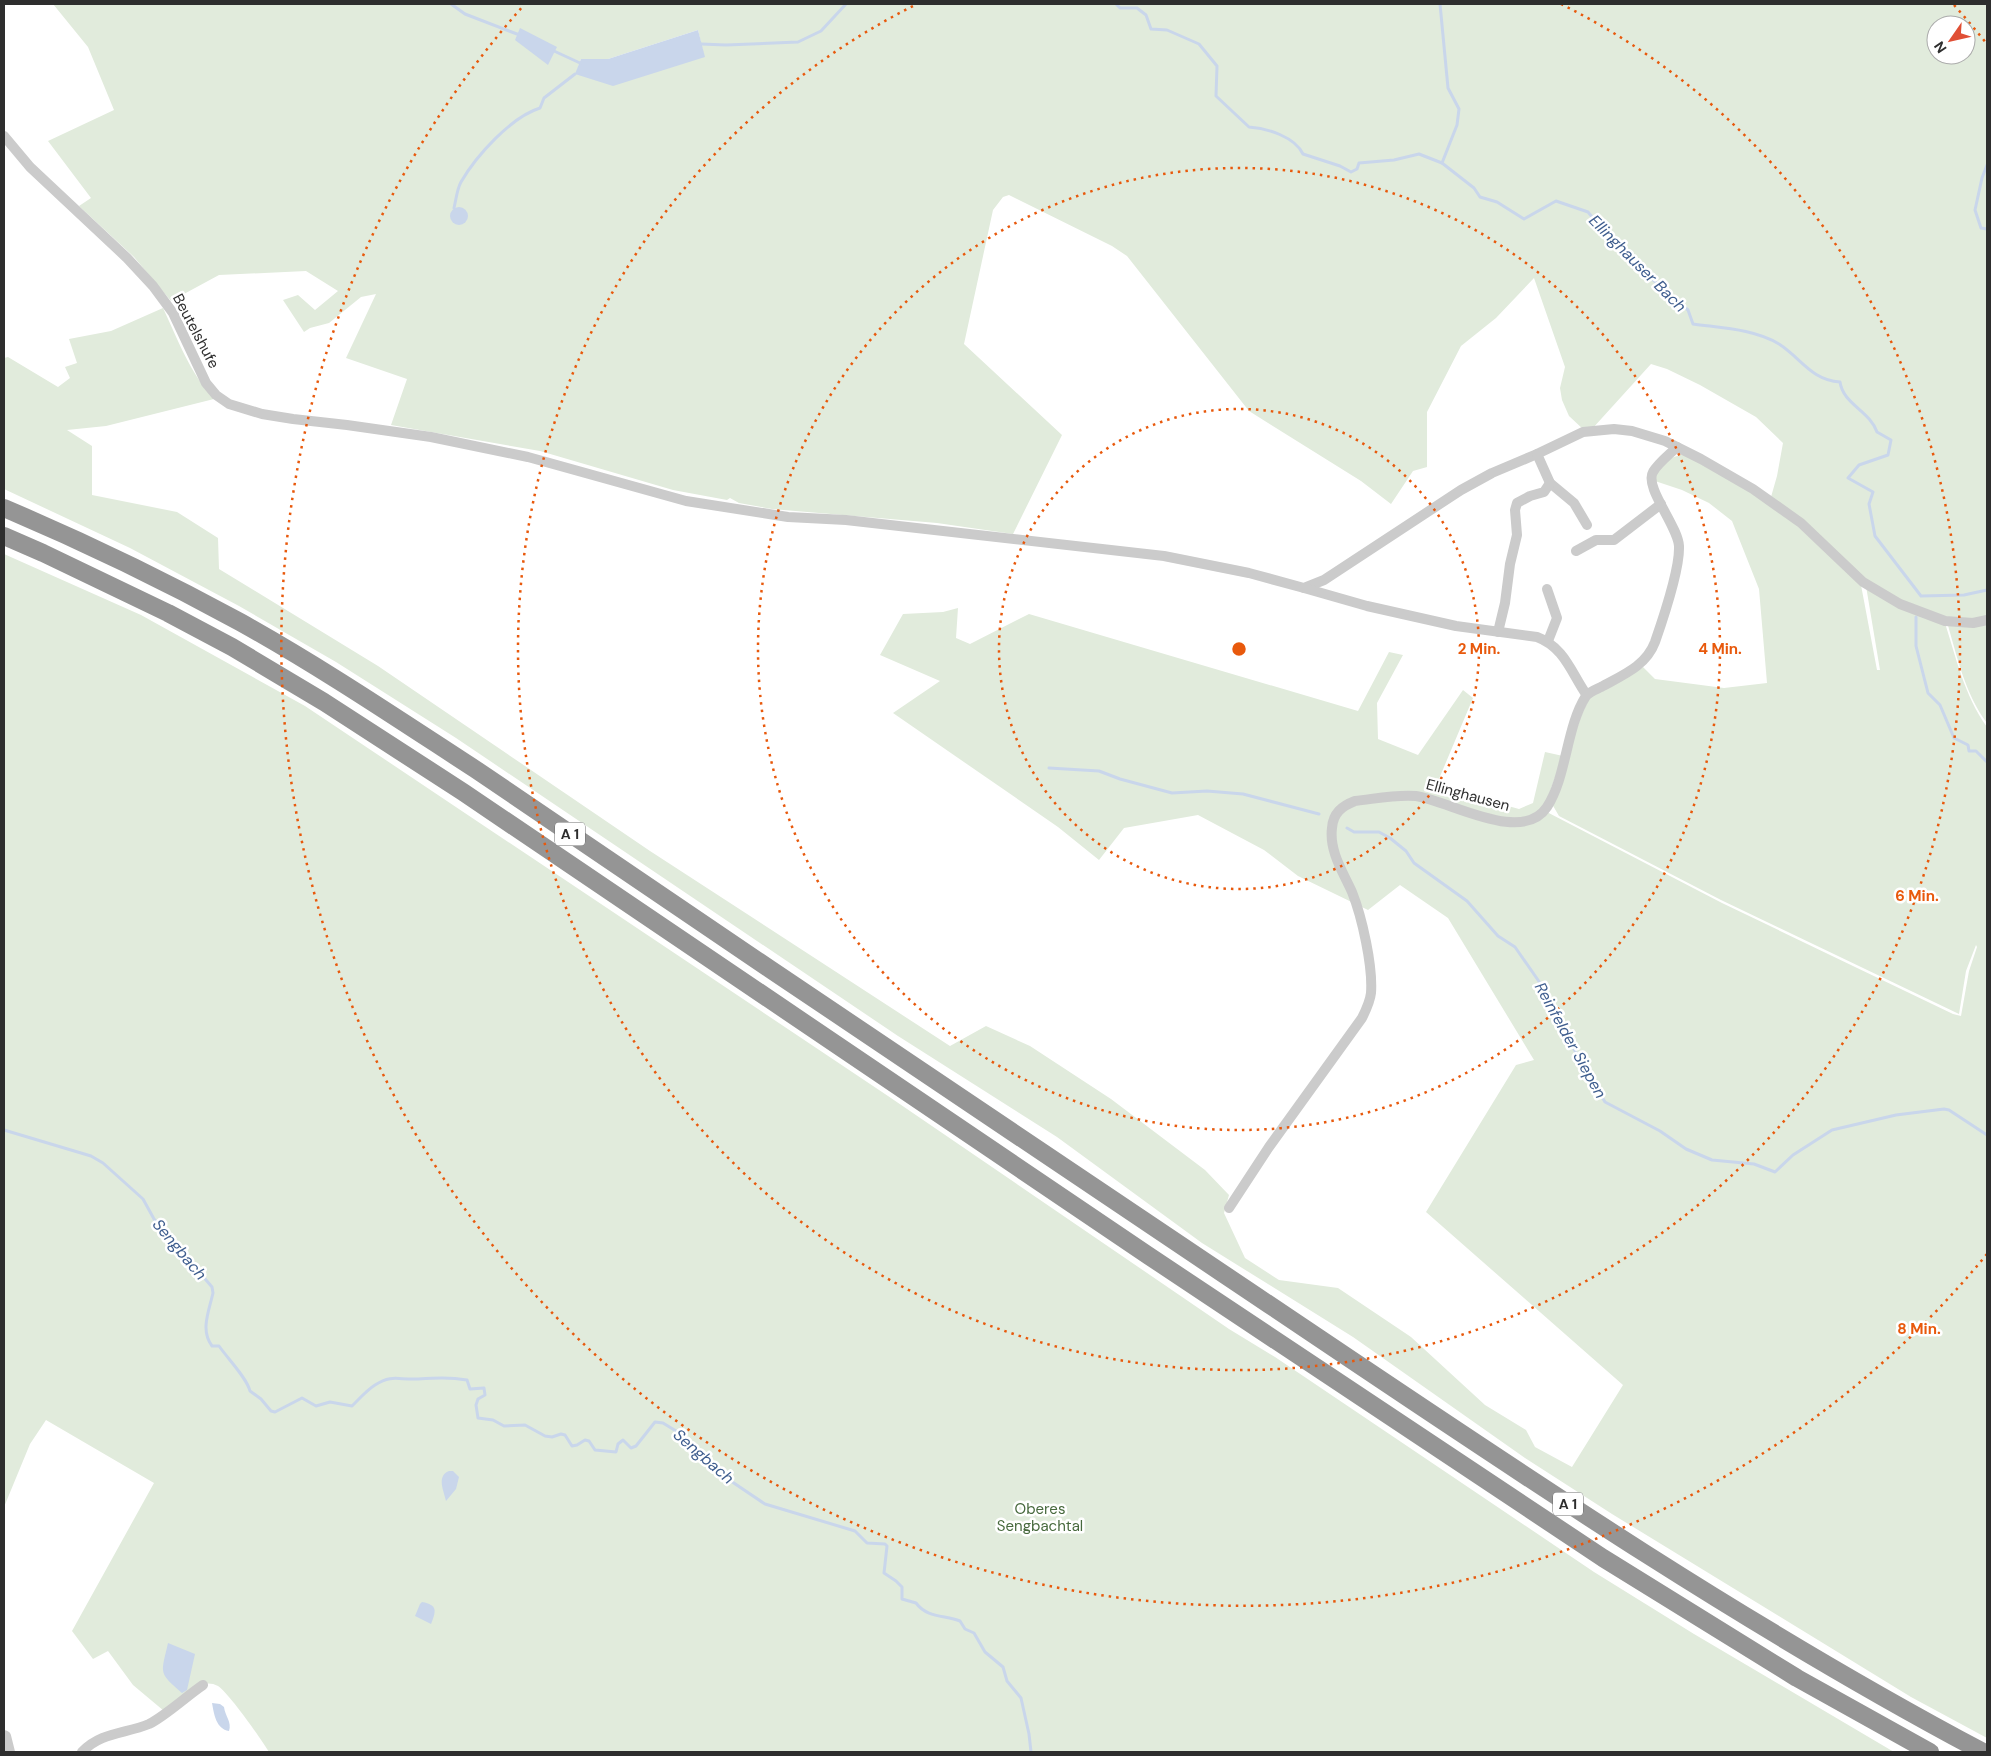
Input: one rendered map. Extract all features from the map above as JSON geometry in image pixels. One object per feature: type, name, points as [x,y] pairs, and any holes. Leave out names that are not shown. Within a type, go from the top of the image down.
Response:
[{"type":"highway","name":"A 1","points":[[4,508],[52,528],[187,594],[249,628],[369,700],[475,769],[1518,1472],[1715,1599],[1811,1656],[1983,1752]]},
{"type":"highway","name":"A 1","points":[[4,536],[59,560],[232,647],[324,702],[463,792],[1099,1222],[1603,1558],[1798,1678],[1930,1752]]},
{"type":"street","name":"Beutelshufe","points":[[4,136],[30,167],[127,258],[153,286],[173,313],[206,383],[216,395],[229,404],[262,414],[431,437],[528,457],[696,502],[788,517],[846,520],[1164,556],[1204,563],[1304,588]]},
{"type":"street","points":[[1304,588],[1324,580],[1461,490],[1492,473],[1584,432],[1614,429],[1632,431],[1665,441],[1701,459],[1770,500],[1801,523],[1863,582],[1900,604],[1945,620],[1973,623],[1987,620]]},
{"type":"street","points":[[1304,588],[1434,622],[1537,637],[1548,641],[1562,654],[1586,694],[1642,663],[1651,654],[1667,603],[1679,552],[1678,538],[1652,484],[1651,478],[1653,472],[1677,447]]},
{"type":"street","points":[[1537,454],[1550,483],[1574,503],[1587,525]]},
{"type":"street","points":[[1498,632],[1517,535],[1515,510],[1517,503],[1530,496],[1544,492],[1550,483]]},
{"type":"street","points":[[1576,551],[1596,540],[1614,540],[1661,504]]},
{"type":"street","points":[[1547,589],[1557,618],[1548,641]]},
{"type":"street","name":"Ellinghausen","points":[[1229,1208],[1269,1147],[1362,1018],[1371,994],[1371,978],[1363,931],[1353,895],[1336,857],[1331,836],[1333,818],[1346,804],[1355,801],[1415,796],[1501,821],[1523,823],[1532,820],[1540,815],[1549,802],[1586,694]]},
{"type":"street","points":[[82,1752],[104,1736],[150,1723],[203,1685]]},
{"type":"street","points":[[4,1735],[6,1736],[10,1752]]},
{"type":"green space","points":[[53,4],[1987,4],[1987,618],[1944,620],[1966,689],[1987,727],[1987,1738],[1911,1697],[1612,1514],[1525,1458],[1353,1337],[1202,1243],[1057,1137],[898,1036],[456,738],[336,662],[239,606],[130,548],[4,489],[4,358],[8,357],[58,387],[70,378],[65,367],[77,363],[69,339],[111,331],[163,308],[191,367],[214,399],[106,426],[67,430],[92,446],[92,495],[177,512],[218,538],[219,569],[378,666],[650,851],[950,1046],[986,1026],[1030,1046],[1111,1099],[1205,1170],[1229,1195],[1224,1213],[1245,1258],[1279,1280],[1338,1288],[1411,1337],[1485,1405],[1526,1430],[1535,1447],[1572,1467],[1623,1385],[1426,1212],[1516,1065],[1534,1060],[1448,918],[1400,885],[1368,910],[1298,876],[1264,850],[1198,815],[1124,828],[1099,860],[1058,827],[893,713],[940,681],[880,655],[903,614],[943,612],[958,608],[956,638],[970,644],[1029,614],[1358,711],[1389,652],[1403,655],[1377,703],[1378,739],[1418,755],[1463,690],[1473,698],[1436,786],[1519,809],[1533,803],[1545,752],[1563,756],[1543,810],[1722,903],[1953,1014],[1961,1016],[1976,945],[1966,971],[1959,1014],[1721,900],[1559,816],[1552,804],[1581,716],[1590,697],[1643,667],[1655,679],[1724,688],[1767,683],[1759,589],[1732,521],[1709,503],[1682,490],[1655,481],[1655,472],[1671,458],[1683,454],[1755,493],[1791,520],[1861,585],[1877,670],[1880,670],[1865,580],[1771,497],[1783,443],[1756,417],[1700,385],[1667,369],[1651,364],[1592,429],[1584,430],[1569,416],[1562,400],[1560,388],[1565,367],[1534,278],[1496,318],[1461,346],[1427,412],[1427,467],[1413,471],[1391,504],[1361,481],[1249,411],[1127,256],[1112,246],[1009,195],[1003,197],[993,210],[964,344],[1062,435],[1013,534],[937,523],[772,509],[739,503],[730,498],[727,500],[673,490],[540,451],[391,425],[407,379],[346,358],[376,294],[361,297],[329,323],[310,328],[304,332],[283,300],[298,295],[315,310],[338,291],[306,271],[219,275],[171,301],[134,257],[79,206],[91,198],[48,141],[114,110],[88,47]],"holes":[[[698,30],[704,56],[576,74],[581,59],[608,59]]]},
{"type":"green space","name":"Oberes Sengbachtal","points":[[4,554],[141,615],[305,706],[888,1096],[1229,1329],[1275,1357],[1594,1572],[1694,1634],[1894,1752],[269,1752],[237,1706],[216,1685],[202,1684],[164,1711],[133,1685],[108,1651],[93,1659],[72,1631],[154,1483],[46,1420],[30,1444],[4,1507]]},
{"type":"green space","points":[[1987,621],[1987,723],[1979,712],[1967,687],[1947,622]]},
{"type":"water","points":[[520,28],[557,47],[548,65],[515,40]]},
{"type":"water","points":[[698,30],[705,57],[613,86],[575,74],[581,59],[608,59]]},
{"type":"water","points":[[459,207],[465,210],[468,216],[465,222],[459,225],[453,222],[450,216],[453,210]]},
{"type":"water","points":[[453,1471],[459,1477],[456,1489],[446,1501],[442,1480],[445,1473]]},
{"type":"water","points":[[422,1602],[431,1605],[434,1609],[435,1612],[431,1624],[415,1616]]},
{"type":"water","points":[[168,1643],[195,1654],[187,1690],[182,1693],[169,1681],[163,1672]]},
{"type":"water","points":[[212,1703],[220,1704],[224,1707],[230,1725],[229,1731],[218,1724]]},
{"type":"waterway","points":[[451,4],[465,14],[517,34]]},
{"type":"waterway","name":"Ellinghauser Bach","points":[[701,44],[726,45],[798,42],[821,31],[846,4]]},
{"type":"waterway","name":"Ellinghauser Bach","points":[[1116,4],[1120,8],[1137,8],[1146,15],[1151,29],[1167,30],[1199,44],[1217,66],[1216,96],[1249,127],[1280,134],[1294,143],[1303,154],[1340,166],[1351,172],[1357,169],[1359,163],[1394,160],[1419,154],[1442,163],[1474,188],[1480,197],[1497,202],[1524,219],[1556,201],[1588,212],[1607,235],[1644,272],[1688,310],[1693,324],[1759,335],[1779,344],[1814,373],[1840,382],[1846,396],[1869,418],[1877,432],[1891,440],[1888,455],[1859,465],[1848,478],[1873,492],[1869,504],[1875,536],[1921,596],[1964,595],[1987,590]]},
{"type":"waterway","points":[[1440,4],[1448,88],[1459,109],[1457,125],[1442,163]]},
{"type":"waterway","points":[[554,51],[580,63]]},
{"type":"waterway","points":[[454,208],[461,182],[485,150],[506,129],[529,113],[540,108],[544,98],[575,74]]},
{"type":"waterway","points":[[1987,165],[1975,210],[1981,228],[1987,229]]},
{"type":"waterway","name":"Ellinghauser Bach","points":[[1916,617],[1916,646],[1928,693],[1940,705],[1954,738],[1968,745],[1969,751],[1976,751],[1987,762]]},
{"type":"waterway","name":"Reinfelder Siepen","points":[[1049,768],[1099,771],[1120,779],[1172,793],[1207,791],[1243,794],[1319,814]]},
{"type":"waterway","name":"Reinfelder Siepen","points":[[1347,828],[1354,832],[1379,832],[1390,838],[1406,851],[1414,863],[1467,901],[1498,936],[1515,947],[1547,993],[1554,1015],[1605,1102],[1660,1131],[1686,1149],[1712,1160],[1754,1164],[1775,1172],[1793,1155],[1832,1130],[1896,1115],[1944,1109],[1949,1110],[1987,1135]]},
{"type":"waterway","name":"Sengbach","points":[[4,1130],[91,1156],[103,1163],[143,1199],[154,1219],[212,1287],[213,1293],[206,1327],[208,1340],[212,1346],[219,1346],[241,1374],[250,1391],[261,1399],[271,1411],[275,1412],[302,1398],[316,1406],[330,1402],[352,1406],[372,1387],[386,1380],[396,1378],[467,1380],[470,1389],[484,1388],[485,1395],[478,1399],[476,1405],[478,1418],[493,1420],[504,1426],[525,1425],[545,1436],[565,1435],[572,1446],[585,1440],[589,1441],[595,1450],[616,1452],[618,1444],[623,1440],[631,1448],[636,1446],[655,1422],[663,1423],[676,1431],[719,1473],[765,1504],[855,1531],[867,1543],[885,1544],[887,1546],[884,1573],[902,1587],[902,1599],[916,1603],[920,1608],[931,1614],[960,1621],[965,1629],[974,1633],[985,1652],[1003,1667],[1007,1681],[1021,1698],[1031,1752]]}]
